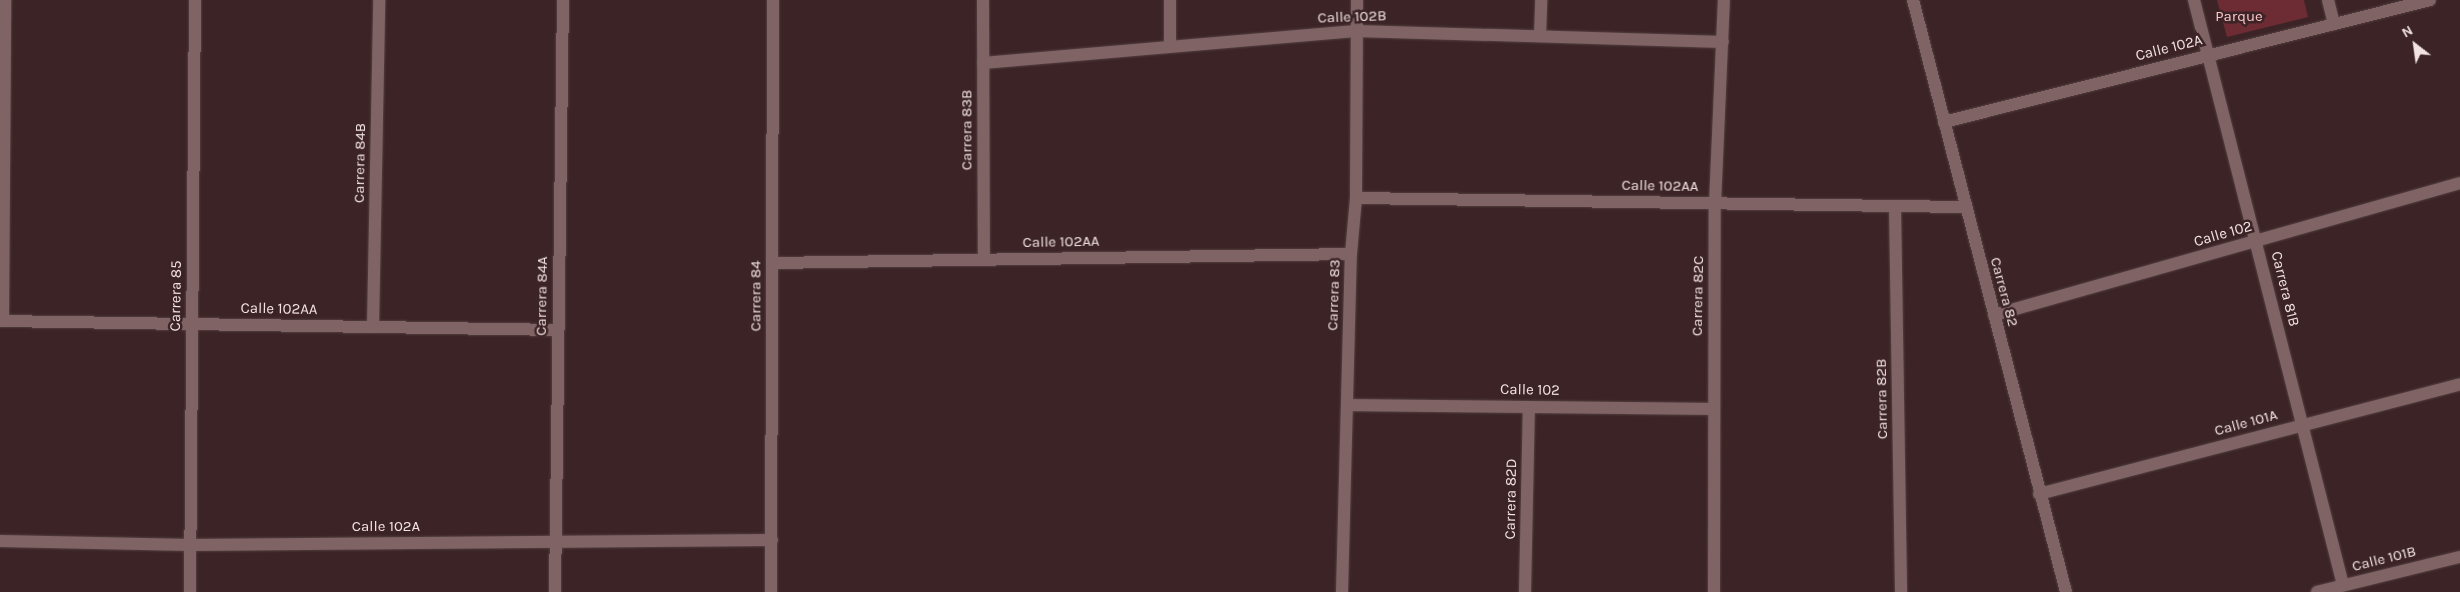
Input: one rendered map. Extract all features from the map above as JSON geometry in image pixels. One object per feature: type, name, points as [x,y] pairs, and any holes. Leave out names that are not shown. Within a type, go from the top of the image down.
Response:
[{"type":"street","points":[[2,321],[5,0]]},
{"type":"street","name":"Carrera 85","points":[[190,592],[196,0]]},
{"type":"street","name":"Carrera 84B","points":[[373,327],[379,0]]},
{"type":"street","name":"Carrera 84A","points":[[554,592],[563,0]]},
{"type":"street","name":"Carrera 84","points":[[771,592],[773,0]]},
{"type":"street","name":"Carrera 83B","points":[[983,0],[984,260]]},
{"type":"street","points":[[1170,0],[1170,47]]},
{"type":"street","name":"Carrera 83","points":[[1342,592],[1351,254],[1356,198],[1357,0]]},
{"type":"street","points":[[1540,36],[1541,0]]},
{"type":"street","name":"Carrera 82C","points":[[1714,592],[1712,409],[1715,204],[1724,0]]},
{"type":"street","name":"Carrera 82","points":[[1913,0],[1964,207],[2066,592]]},
{"type":"street","name":"Carrera 81B","points":[[2194,0],[2344,585]]},
{"type":"street","points":[[2328,0],[2334,24]]},
{"type":"street","name":"Calle 102A","points":[[1944,122],[2208,54],[2430,0]]},
{"type":"street","name":"Calle 102B","points":[[983,63],[1356,31],[1723,42]]},
{"type":"street","name":"Calle 102","points":[[1994,315],[2460,183]]},
{"type":"street","name":"Calle 102AA","points":[[1356,198],[1964,207]]},
{"type":"street","name":"Carrera 82B","points":[[1896,206],[1901,592]]},
{"type":"street","name":"Calle 102AA","points":[[772,263],[1351,254]]},
{"type":"street","name":"Calle 102AA","points":[[2,321],[558,330]]},
{"type":"street","name":"Calle 101A","points":[[2040,494],[2460,384]]},
{"type":"street","name":"Calle 102","points":[[1347,404],[1712,409]]},
{"type":"street","name":"Carrera 82D","points":[[1525,592],[1529,406]]},
{"type":"street","name":"Calle 102A","points":[[0,541],[190,545],[772,540]]},
{"type":"street","name":"Calle 101B","points":[[2317,592],[2460,557]]},
{"type":"green space","name":"Parque","points":[[2217,0],[2304,0],[2308,17],[2227,37]]}]
